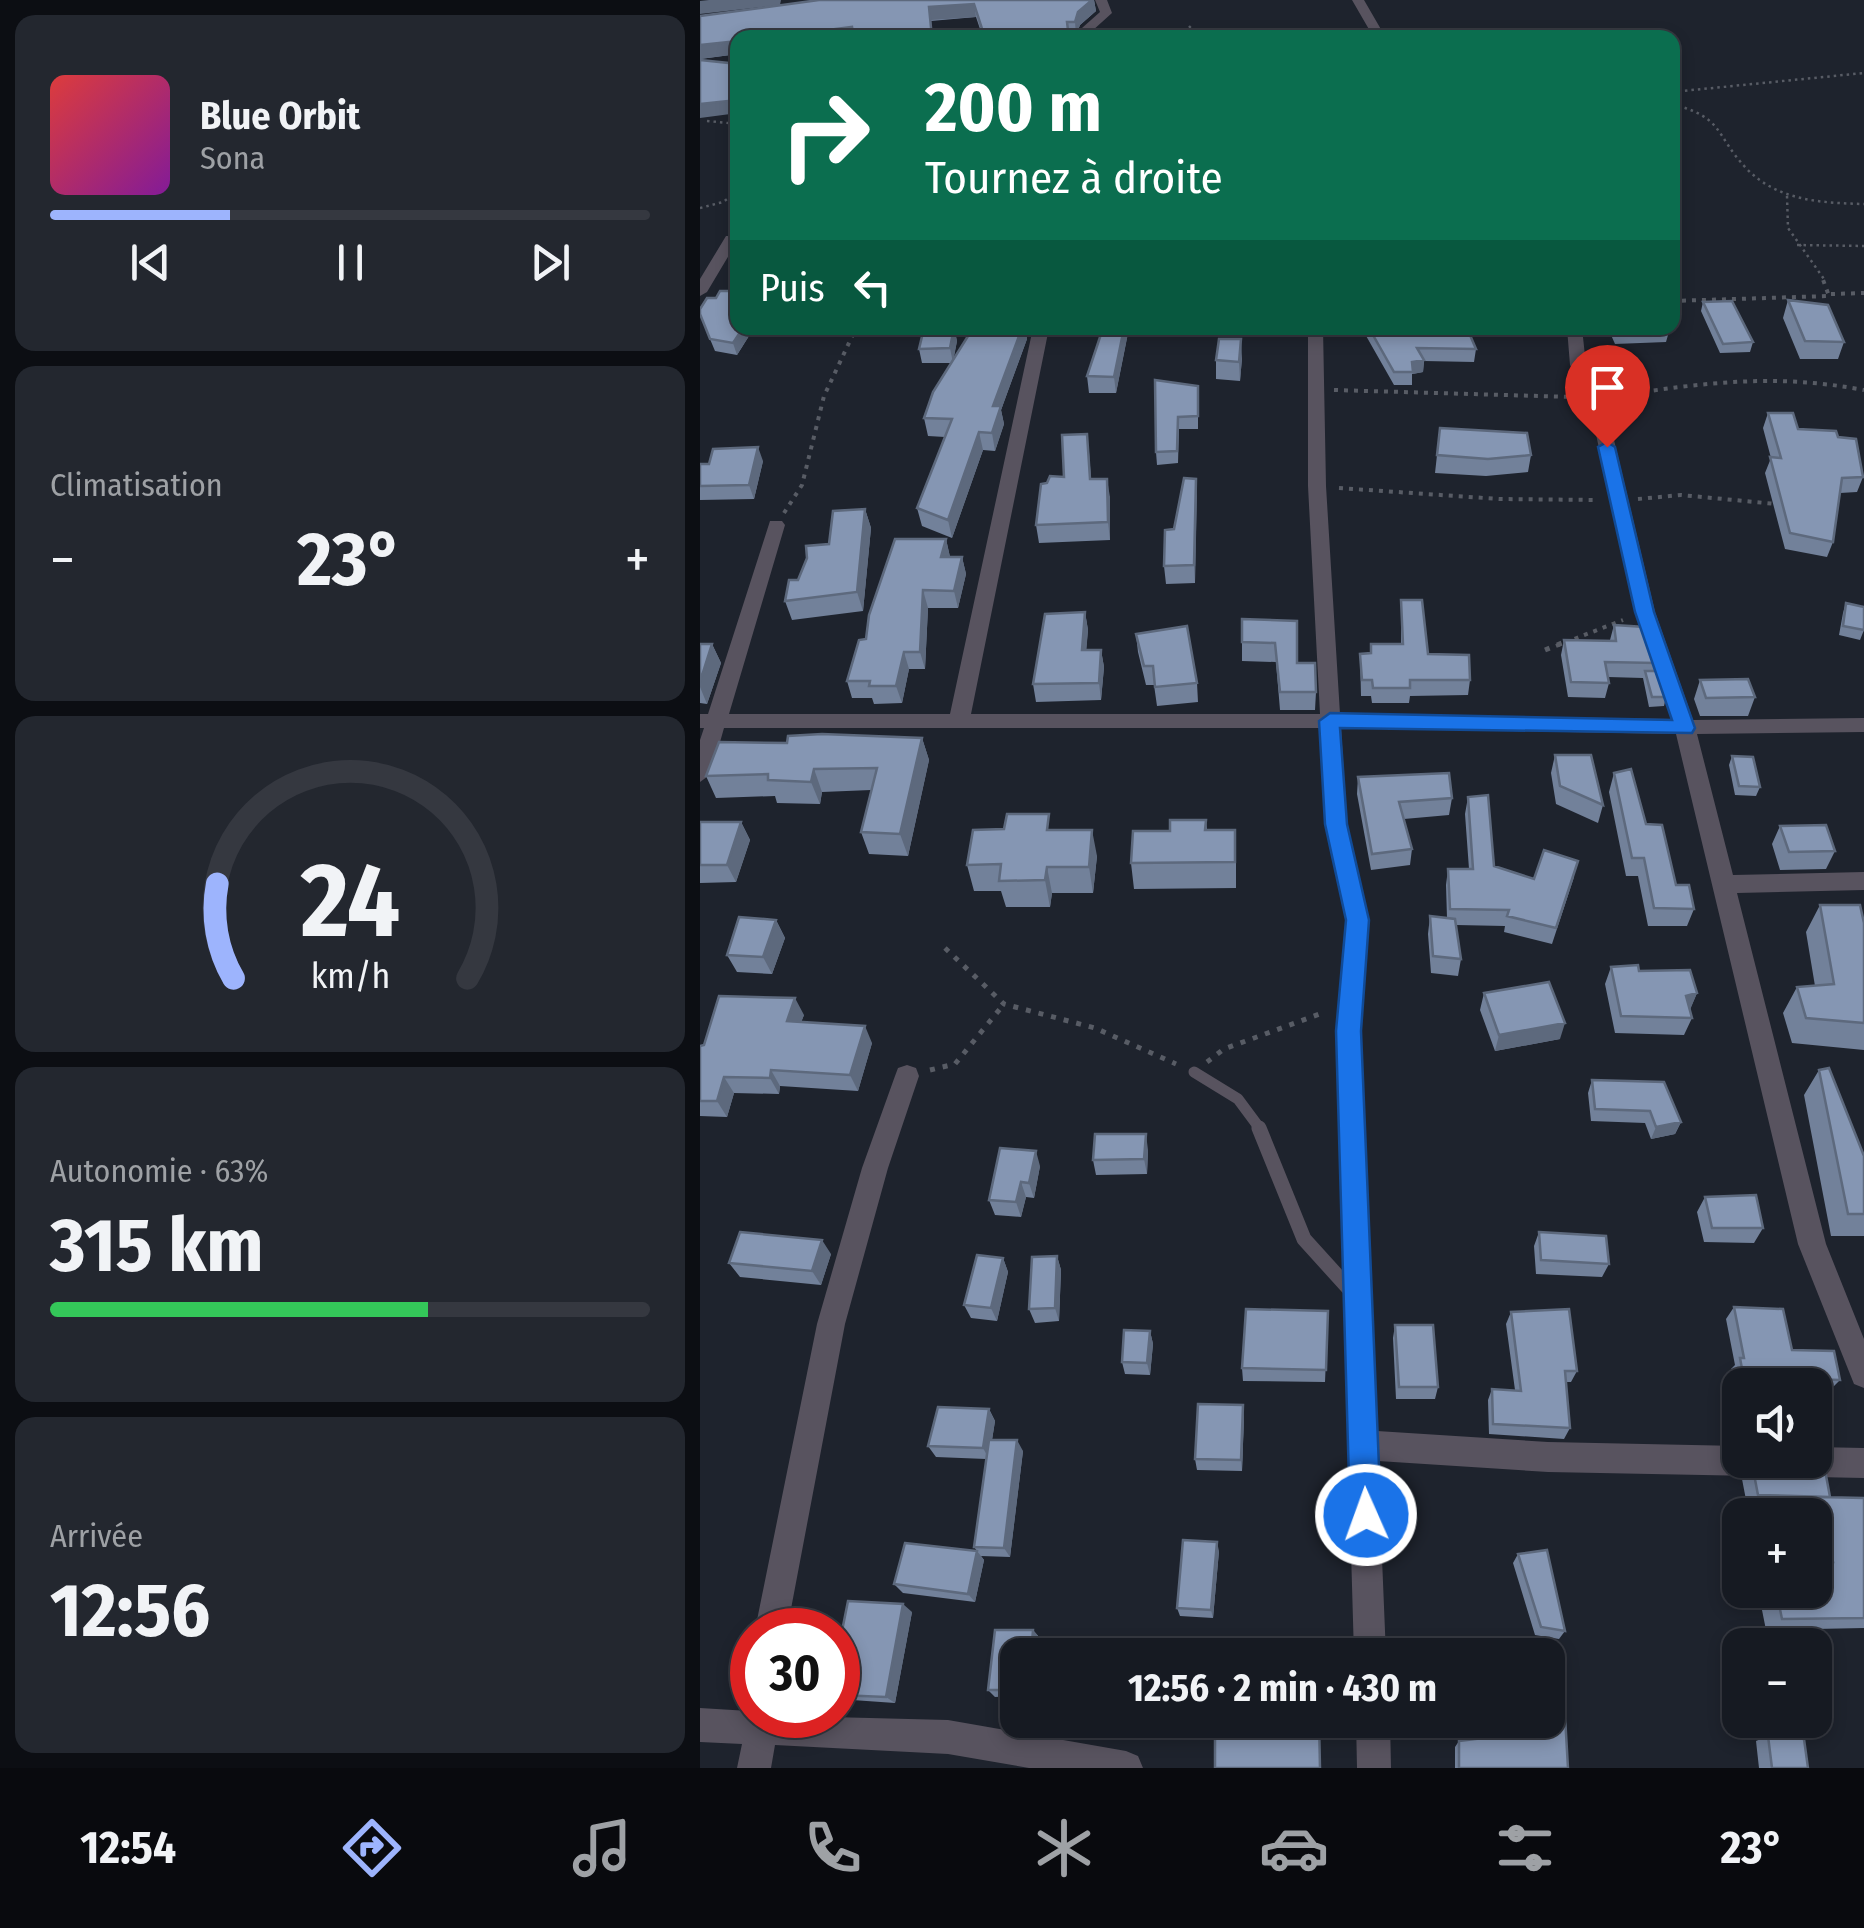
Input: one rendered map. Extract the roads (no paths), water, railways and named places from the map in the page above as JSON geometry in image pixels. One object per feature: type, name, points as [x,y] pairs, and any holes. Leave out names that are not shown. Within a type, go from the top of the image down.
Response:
[{"type":"street","points":[[1086,30],[1106,13],[1100,0]]},
{"type":"street","points":[[1358,0],[1375,30]]},
{"type":"street","points":[[700,292],[730,241]]},
{"type":"street","points":[[960,721],[1041,335]]},
{"type":"street","points":[[1316,335],[1316,486],[1336,824],[1358,920],[1351,1002],[1369,1638]]},
{"type":"street","points":[[1575,335],[1574,358],[1583,383],[1596,398],[1644,612],[1685,728],[1812,1244],[1864,1374]]},
{"type":"street","points":[[700,774],[709,721],[776,525]]},
{"type":"street","points":[[709,721],[1330,721],[1685,728],[1864,724]]},
{"type":"street","points":[[1723,884],[1864,881]]},
{"type":"street","points":[[775,1608],[832,1324],[875,1168],[908,1076]]},
{"type":"street","points":[[1363,1446],[1548,1457],[1864,1463]]},
{"type":"street","points":[[700,1725],[730,1724]]},
{"type":"street","points":[[860,1730],[948,1737],[1126,1768]]},
{"type":"street","points":[[754,1768],[761,1738]]},
{"type":"street","points":[[1373,1738],[1374,1768]]},
{"type":"lane","points":[[1194,1072],[1238,1099],[1262,1131],[1304,1240],[1358,1299]]}]
